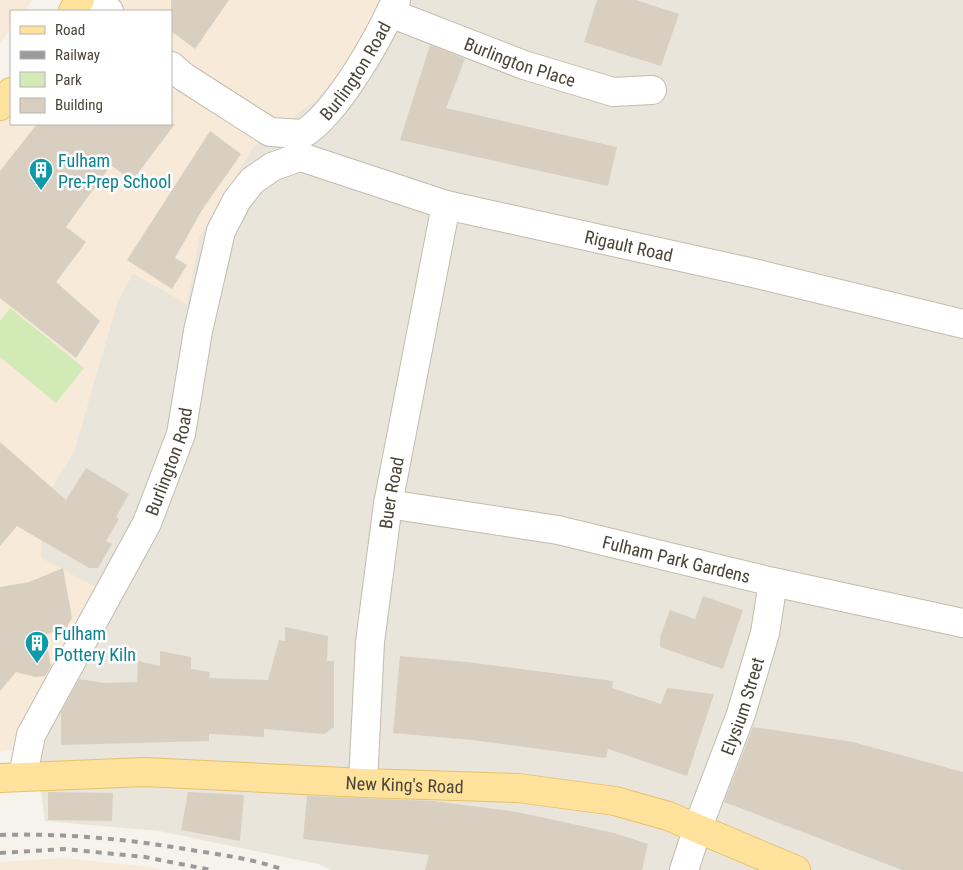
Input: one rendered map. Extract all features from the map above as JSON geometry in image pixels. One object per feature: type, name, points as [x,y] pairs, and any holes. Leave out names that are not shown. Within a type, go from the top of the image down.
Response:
[{"type":"main road","points":[[0,106],[10,93]]},
{"type":"main road","name":"New King's Road","points":[[12,777],[145,772],[363,784],[518,788],[544,791],[615,801],[698,827],[796,870]]},
{"type":"street","points":[[97,0],[108,10]]},
{"type":"street","name":"Burlington Place","points":[[393,7],[524,65],[613,92],[652,90]]},
{"type":"street","name":"Burlington Road","points":[[12,777],[31,735],[146,523],[181,434],[198,330],[221,231],[237,200],[252,181],[301,146],[325,118],[393,7]]},
{"type":"street","name":"Rigault Road","points":[[172,67],[184,77],[270,132],[446,204],[749,272],[963,324]]},
{"type":"street","name":"Buer Road","points":[[363,784],[370,642],[388,504],[446,204]]},
{"type":"street","name":"Fulham Park Gardens","points":[[388,504],[558,530],[773,582],[963,622]]},
{"type":"street","name":"Elysium Street","points":[[684,870],[698,827],[742,714],[765,633],[768,604],[773,582]]},
{"type":"shaded area","points":[[0,0],[32,0],[25,10],[10,10],[10,29],[0,43]]},
{"type":"shaded area","points":[[99,0],[381,0],[357,51],[316,100],[253,147],[199,237],[187,304],[133,273],[117,303],[74,451],[42,504],[41,558],[98,588],[35,747],[0,752],[0,123],[10,110],[10,125],[172,125],[172,10],[91,10]]},
{"type":"shaded area","points":[[381,0],[963,0],[963,870],[332,870],[318,864],[159,831],[45,821],[35,747],[42,504],[74,451],[117,303],[133,273],[187,304],[199,237],[253,147],[316,100],[357,51]]},
{"type":"shaded area","points":[[65,858],[162,870],[0,870],[0,862]]},
{"type":"green space","points":[[10,308],[84,368],[56,403],[0,357],[0,321]]},
{"type":"building","points":[[171,0],[229,0],[195,49],[172,32]]},
{"type":"building","points":[[597,0],[636,0],[679,14],[661,66],[584,42]]},
{"type":"building","points":[[430,45],[465,59],[446,108],[617,147],[608,186],[400,140]]},
{"type":"building","points":[[175,124],[132,181],[111,165],[66,227],[86,242],[56,282],[100,321],[76,358],[0,298],[0,171],[36,125]]},
{"type":"building","points":[[210,131],[241,154],[202,210],[175,258],[187,265],[172,289],[127,260]]},
{"type":"building","points":[[0,442],[66,500],[86,468],[129,494],[116,517],[119,519],[106,541],[112,544],[98,568],[89,568],[17,526],[0,546]]},
{"type":"building","points":[[63,568],[72,618],[66,628],[45,635],[51,666],[45,676],[35,677],[16,672],[0,691],[0,587],[29,582]]},
{"type":"building","points":[[703,596],[743,610],[723,669],[660,647],[660,637],[670,610],[695,619]]},
{"type":"building","points":[[285,627],[328,636],[327,661],[334,661],[334,727],[324,734],[264,729],[264,737],[209,734],[209,741],[61,745],[61,712],[79,679],[105,683],[137,682],[138,661],[160,666],[160,651],[191,657],[191,669],[210,672],[209,678],[268,680],[279,640],[285,641]]},
{"type":"building","points":[[400,656],[467,662],[613,681],[612,688],[661,704],[667,688],[714,694],[687,776],[608,749],[606,758],[472,740],[393,733]]},
{"type":"building","points":[[753,727],[853,742],[963,772],[963,870],[902,870],[724,802]]},
{"type":"building","points":[[48,792],[113,793],[112,821],[48,820]]},
{"type":"building","points":[[188,792],[244,795],[240,841],[181,830]]},
{"type":"building","points":[[307,796],[433,801],[517,812],[614,833],[648,844],[642,870],[425,870],[429,855],[303,839]]},
{"type":"railway","points":[[0,835],[72,836],[143,843],[238,858],[284,870]]},
{"type":"railway","points":[[0,853],[64,849],[145,857],[211,870]]},
{"type":"place","name":"Fulham Pre-Prep School","points":[[41,191]]},
{"type":"place","name":"Fulham Pottery Kiln","points":[[37,664]]}]
